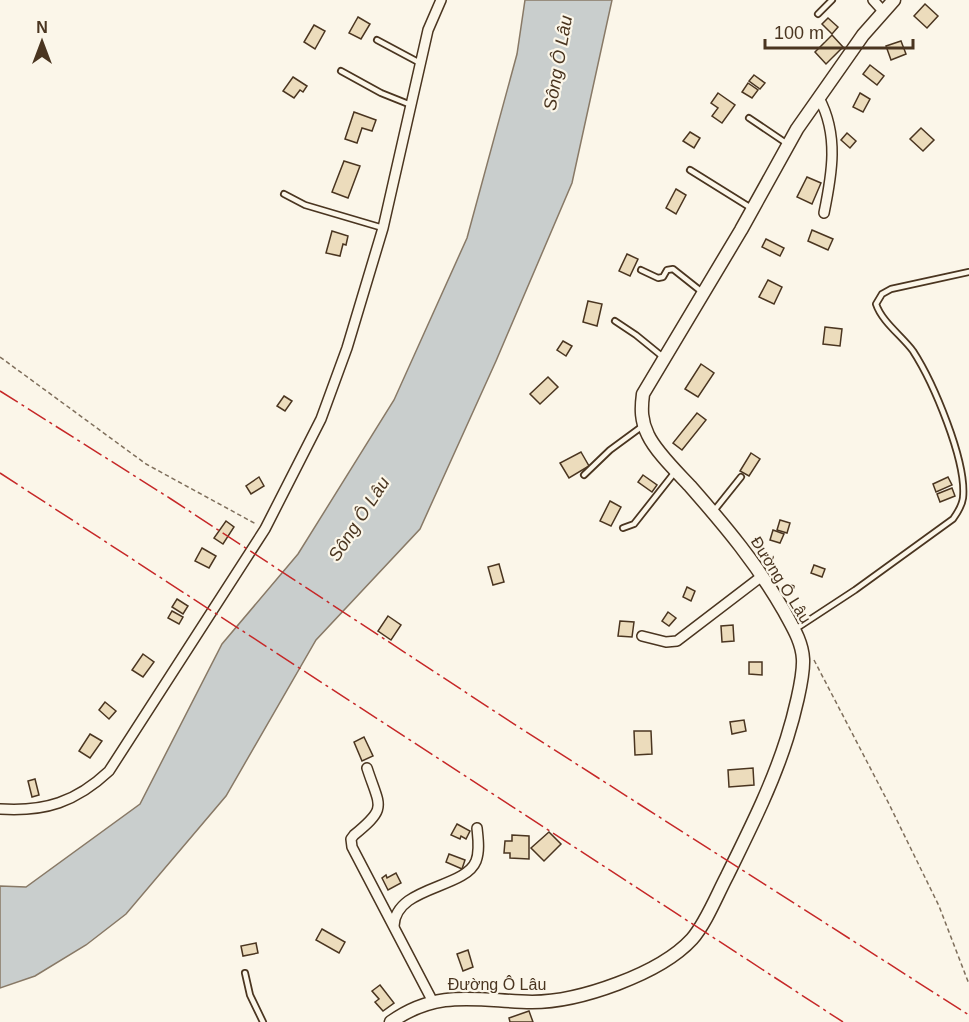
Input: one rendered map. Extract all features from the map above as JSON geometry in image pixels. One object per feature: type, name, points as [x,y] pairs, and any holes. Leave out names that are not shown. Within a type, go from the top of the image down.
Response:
[{"type":"main road","name":"Đường Ô Lâu","points":[[391,1022],[404,1013],[444,999],[487,998],[533,1002],[564,999],[616,984],[674,954],[693,938],[714,903],[775,777],[794,718],[803,661],[795,630],[734,535],[649,438],[641,411],[643,394],[753,208],[796,129],[863,35],[894,0]]},
{"type":"street","points":[[0,809],[24,811],[49,807],[74,798],[94,786],[110,771],[265,529],[309,445],[334,387],[383,228],[430,23],[441,0]]},
{"type":"street","points":[[873,0],[883,11]]},
{"type":"street","points":[[819,98],[827,112],[832,131],[832,168],[824,213]]},
{"type":"street","points":[[642,636],[666,642],[677,641],[762,576]]},
{"type":"street","points":[[367,768],[378,802],[378,811],[375,818],[351,838],[351,847],[432,1002]]},
{"type":"street","points":[[394,926],[400,908],[429,889],[473,867],[477,856],[477,828]]},
{"type":"lane","points":[[818,14],[832,0]]},
{"type":"lane","points":[[377,40],[421,64]]},
{"type":"lane","points":[[341,71],[381,93],[411,105]]},
{"type":"lane","points":[[749,118],[788,144]]},
{"type":"lane","points":[[690,170],[753,208]]},
{"type":"lane","points":[[284,194],[305,205],[383,228]]},
{"type":"lane","points":[[641,270],[658,278],[673,269],[703,292]]},
{"type":"lane","points":[[795,630],[855,591],[954,519],[960,510],[963,498],[961,468],[943,412],[914,354],[902,336],[879,311],[876,304],[882,294],[891,289],[969,272]]},
{"type":"lane","points":[[615,321],[663,358]]},
{"type":"lane","points":[[584,475],[610,450],[644,425]]},
{"type":"lane","points":[[623,528],[634,524],[676,471]]},
{"type":"lane","points":[[713,512],[741,477]]},
{"type":"lane","points":[[244,973],[250,994],[263,1022]]},
{"type":"path","points":[[0,357],[146,464],[265,529]]},
{"type":"path","points":[[801,648],[810,652],[825,678],[889,804],[939,906],[969,984]]},
{"type":"water","name":"Sông Ô Lâu","points":[[525,0],[612,0],[572,183],[496,361],[420,529],[316,640],[226,796],[126,914],[86,945],[35,976],[0,988],[0,886],[26,887],[140,804],[222,644],[298,554],[394,400],[467,238],[517,54]]},
{"type":"building","points":[[925,4],[938,16],[927,28],[914,16]]},
{"type":"building","points":[[358,17],[370,24],[361,39],[349,33]]},
{"type":"building","points":[[828,18],[838,27],[832,34],[822,24]]},
{"type":"building","points":[[314,25],[325,31],[315,49],[304,42]]},
{"type":"building","points":[[832,35],[843,47],[826,64],[815,52]]},
{"type":"building","points":[[901,41],[906,54],[891,60],[886,46]]},
{"type":"building","points":[[870,65],[884,76],[877,85],[863,74]]},
{"type":"building","points":[[754,75],[765,83],[760,89],[749,81]]},
{"type":"building","points":[[293,77],[307,86],[303,92],[300,90],[294,98],[283,91]]},
{"type":"building","points":[[748,83],[758,90],[752,98],[742,92]]},
{"type":"building","points":[[718,93],[735,105],[722,123],[712,116],[718,108],[711,103]]},
{"type":"building","points":[[860,93],[870,99],[863,112],[853,107]]},
{"type":"building","points":[[354,112],[376,120],[372,131],[362,128],[357,143],[345,139]]},
{"type":"building","points":[[921,128],[934,140],[923,151],[910,139]]},
{"type":"building","points":[[690,132],[700,138],[694,148],[683,141]]},
{"type":"building","points":[[847,133],[856,141],[850,148],[841,140]]},
{"type":"building","points":[[344,161],[360,166],[348,198],[332,192]]},
{"type":"building","points":[[807,177],[821,183],[812,204],[797,197]]},
{"type":"building","points":[[676,189],[686,195],[676,214],[666,208]]},
{"type":"building","points":[[812,230],[833,239],[828,250],[808,241]]},
{"type":"building","points":[[332,231],[348,236],[340,256],[326,253]]},
{"type":"building","points":[[766,239],[784,248],[780,256],[762,247]]},
{"type":"building","points":[[627,254],[638,259],[630,276],[619,271]]},
{"type":"building","points":[[768,280],[782,287],[774,304],[759,297]]},
{"type":"building","points":[[588,301],[602,304],[597,326],[583,322]]},
{"type":"building","points":[[825,327],[842,329],[840,346],[823,344]]},
{"type":"building","points":[[563,341],[572,346],[566,356],[557,350]]},
{"type":"building","points":[[701,364],[714,373],[698,397],[685,389]]},
{"type":"building","points":[[548,377],[558,387],[540,404],[530,394]]},
{"type":"building","points":[[284,396],[292,401],[285,411],[277,406]]},
{"type":"building","points":[[697,413],[706,420],[682,450],[673,443]]},
{"type":"building","points":[[581,452],[589,466],[569,478],[560,463]]},
{"type":"building","points":[[751,453],[760,459],[749,476],[740,471]]},
{"type":"building","points":[[643,475],[657,485],[652,492],[638,482]]},
{"type":"building","points":[[259,477],[264,486],[251,494],[246,486]]},
{"type":"building","points":[[948,477],[952,485],[936,492],[933,484]]},
{"type":"building","points":[[952,488],[955,496],[940,502],[937,494]]},
{"type":"building","points":[[610,501],[621,507],[611,526],[600,521]]},
{"type":"building","points":[[780,520],[790,523],[787,533],[777,530]]},
{"type":"building","points":[[226,521],[234,527],[223,544],[214,538]]},
{"type":"building","points":[[773,530],[784,534],[780,543],[770,540]]},
{"type":"building","points":[[202,548],[216,556],[209,568],[195,561]]},
{"type":"building","points":[[499,564],[504,582],[493,585],[488,567]]},
{"type":"building","points":[[814,565],[825,569],[822,577],[811,573]]},
{"type":"building","points":[[687,587],[695,591],[691,601],[683,597]]},
{"type":"building","points":[[177,599],[188,606],[183,614],[172,607]]},
{"type":"building","points":[[172,611],[183,617],[179,624],[168,618]]},
{"type":"building","points":[[668,612],[676,618],[669,626],[662,621]]},
{"type":"building","points":[[388,616],[401,625],[391,640],[378,631]]},
{"type":"building","points":[[620,621],[634,622],[632,637],[618,636]]},
{"type":"building","points":[[733,625],[734,641],[722,642],[721,626]]},
{"type":"building","points":[[143,654],[154,662],[143,677],[132,670]]},
{"type":"building","points":[[749,662],[762,662],[762,675],[749,674]]},
{"type":"building","points":[[105,702],[116,711],[109,719],[99,710]]},
{"type":"building","points":[[744,720],[746,731],[732,734],[730,722]]},
{"type":"building","points":[[634,731],[651,731],[652,754],[635,755]]},
{"type":"building","points":[[90,734],[102,741],[90,758],[79,751]]},
{"type":"building","points":[[364,737],[373,756],[362,761],[354,742]]},
{"type":"building","points":[[753,768],[754,785],[729,787],[728,770]]},
{"type":"building","points":[[35,779],[39,795],[32,797],[28,781]]},
{"type":"building","points":[[457,824],[470,831],[466,839],[451,835]]},
{"type":"building","points":[[549,832],[561,844],[544,861],[531,848]]},
{"type":"building","points":[[512,835],[529,836],[529,859],[510,858],[510,853],[504,853],[505,841],[512,841]]},
{"type":"building","points":[[449,854],[465,860],[462,869],[446,862]]},
{"type":"building","points":[[396,873],[401,883],[388,890],[382,878]]},
{"type":"building","points":[[322,929],[345,942],[339,953],[316,940]]},
{"type":"building","points":[[256,943],[258,953],[243,956],[241,946]]},
{"type":"building","points":[[468,950],[473,967],[463,971],[457,954]]},
{"type":"building","points":[[380,985],[394,1003],[383,1011],[375,1002],[379,999],[372,991]]},
{"type":"building","points":[[529,1011],[533,1022],[510,1022],[509,1018]]},
{"type":"power","points":[[0,391],[969,1015]]},
{"type":"power","points":[[0,473],[843,1022]]}]
